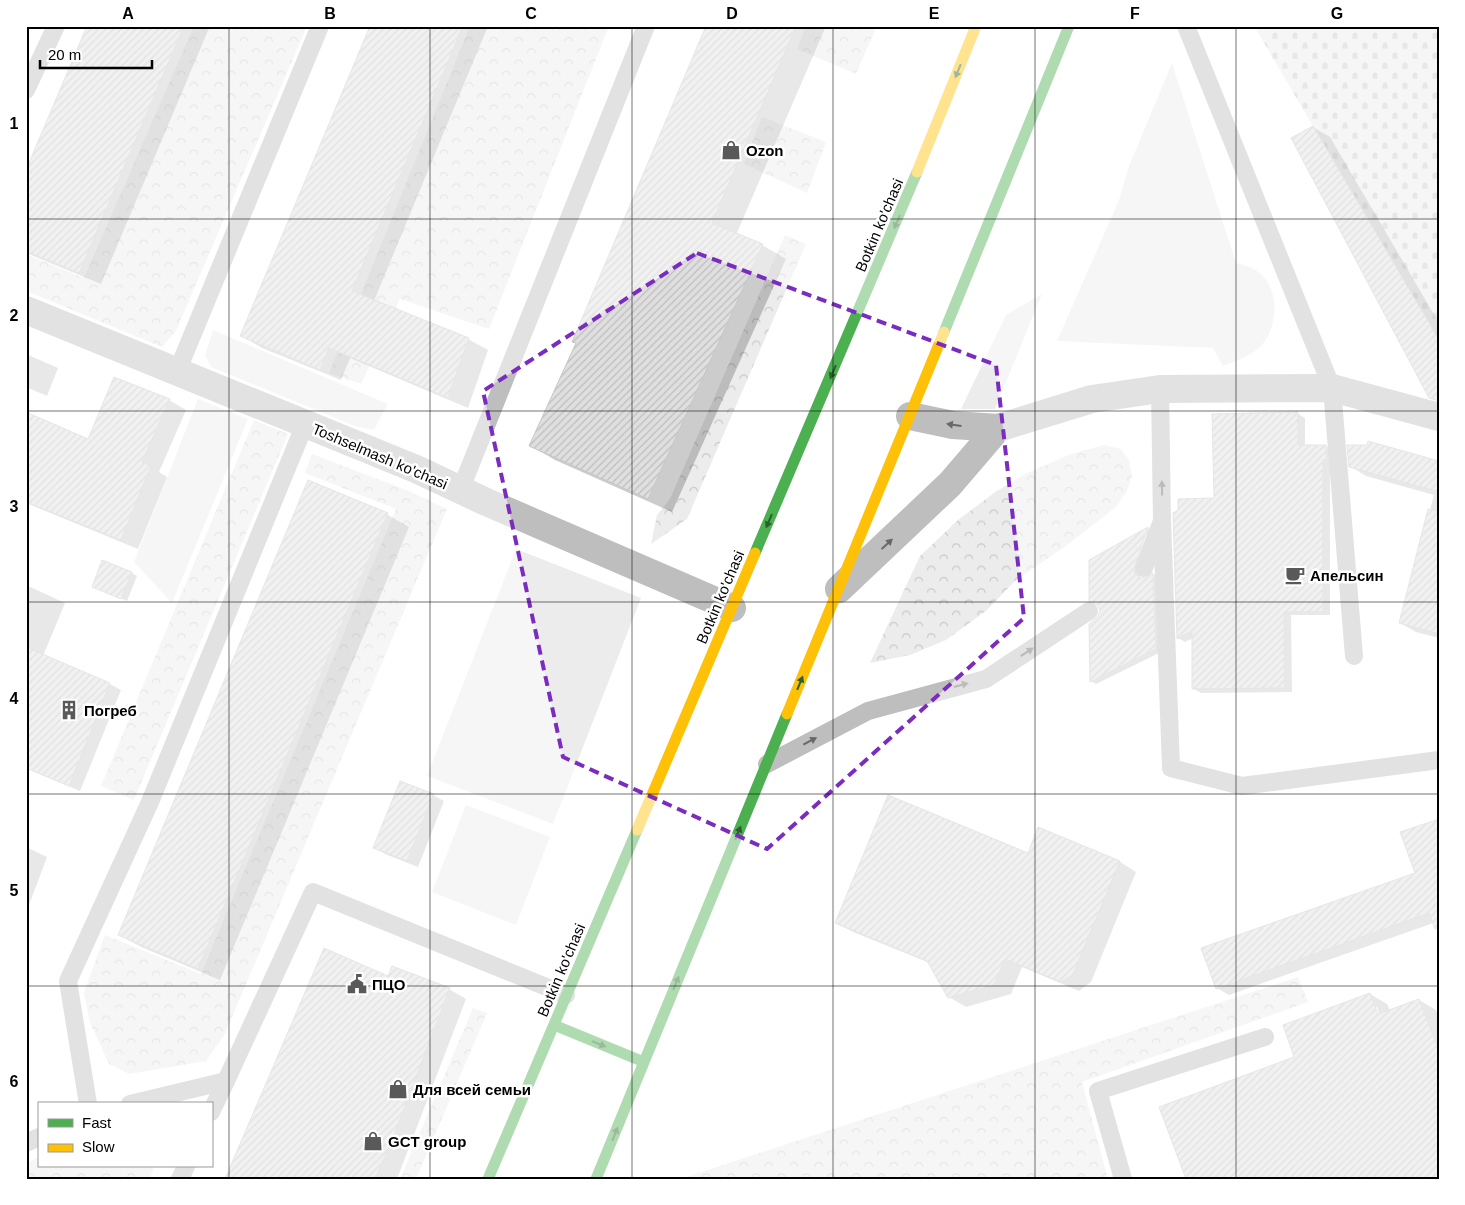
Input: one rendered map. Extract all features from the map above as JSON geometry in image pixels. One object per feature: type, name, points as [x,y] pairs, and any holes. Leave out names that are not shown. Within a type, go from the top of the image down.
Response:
[{"type":"main road","name":"Botkin ko'chasi","points":[[488,1179],[902,211],[976,26]]},
{"type":"main road","points":[[596,1179],[910,416],[1068,26]]},
{"type":"main road","points":[[554,1025],[644,1062]]},
{"type":"street","name":"Toshselmash ko'chasi","points":[[26,310],[416,469],[460,491],[732,608]]},
{"type":"street","points":[[910,416],[953,425],[998,428],[1092,399],[1160,389],[1332,388],[1439,417]]},
{"type":"street","points":[[839,589],[950,484],[998,428]]},
{"type":"lane","points":[[26,90],[56,26]]},
{"type":"lane","points":[[177,372],[320,26]]},
{"type":"lane","points":[[460,491],[646,26]]},
{"type":"lane","points":[[1186,26],[1332,388],[1354,656]]},
{"type":"lane","points":[[1160,389],[1162,521],[1172,768],[1242,786],[1439,760]]},
{"type":"lane","points":[[88,1102],[68,981],[150,802],[305,424]]},
{"type":"lane","points":[[1144,568],[1162,521]]},
{"type":"lane","points":[[767,764],[868,711],[986,679],[1089,611]]},
{"type":"lane","points":[[212,1110],[313,892],[566,995]]},
{"type":"lane","points":[[1123,1179],[1098,1091],[1265,1037]]},
{"type":"lane","points":[[138,1102],[226,1081]]},
{"type":"lane","points":[[26,1143],[38,1137]]},
{"type":"highlighted area","points":[[697,253],[996,365],[1024,618],[767,849],[563,757],[483,391]]},
{"type":"green space","points":[[194,26],[307,26],[176,331],[162,347],[26,291],[26,254],[84,278]]},
{"type":"green space","points":[[470,26],[609,26],[489,329],[400,299],[361,384],[329,373]]},
{"type":"green space","points":[[806,26],[877,26],[856,74],[797,49]]},
{"type":"green space","points":[[1254,26],[1439,26],[1439,340]]},
{"type":"green space","points":[[1172,63],[1236,263],[1249,267],[1261,274],[1271,290],[1274,300],[1271,330],[1261,346],[1248,355],[1223,366],[1213,348],[1057,341],[1119,200],[1129,166]]},
{"type":"green space","points":[[762,117],[826,142],[807,193],[744,164]]},
{"type":"green space","points":[[785,235],[806,244],[687,519],[651,544],[657,515],[670,499]]},
{"type":"green space","points":[[1042,294],[995,409],[961,409],[1006,315]]},
{"type":"green space","points":[[213,330],[388,404],[374,430],[355,426],[211,367],[205,355]]},
{"type":"green space","points":[[198,399],[248,419],[172,603],[134,562]]},
{"type":"green space","points":[[254,420],[288,434],[134,800],[101,786]]},
{"type":"green space","points":[[1104,445],[1121,449],[1129,460],[1132,476],[1127,491],[1116,507],[1066,546],[1015,581],[986,611],[946,640],[910,655],[870,663],[920,556],[958,520],[994,493],[1025,474],[1071,454]]},
{"type":"green space","points":[[312,454],[409,491],[447,509],[225,1034],[206,1061],[129,1074],[109,1064],[90,1023],[84,992],[105,935],[201,974],[396,509],[305,473]]},
{"type":"green space","points":[[516,549],[641,598],[553,824],[427,776]]},
{"type":"green space","points":[[466,805],[550,837],[516,925],[432,892]]},
{"type":"green space","points":[[1298,977],[1308,1002],[1082,1082],[1108,1179],[680,1179]]},
{"type":"green space","points":[[473,1008],[487,1013],[416,1179],[400,1179]]},
{"type":"green space","points":[[38,1157],[38,1168],[154,1168],[149,1179],[26,1179],[26,1163]]},
{"type":"building","points":[[87,26],[184,26],[79,273],[26,251],[26,170]]},
{"type":"building","points":[[370,26],[463,26],[352,291],[469,338],[448,398],[329,348],[320,370],[240,336]]},
{"type":"building","points":[[706,26],[796,26],[712,223],[763,244],[648,499],[529,446],[576,343],[572,342]]},
{"type":"building","points":[[1313,126],[1439,340],[1439,401],[1429,398],[1291,138]]},
{"type":"building","points":[[114,377],[170,399],[142,462],[151,466],[121,540],[26,502],[26,412],[88,439]]},
{"type":"building","points":[[1298,412],[1298,445],[1326,445],[1327,461],[1323,460],[1323,612],[1284,612],[1285,688],[1192,689],[1192,631],[1177,639],[1173,513],[1178,510],[1178,499],[1214,498],[1212,414]]},
{"type":"building","points":[[1368,441],[1439,461],[1439,492],[1349,467],[1347,445],[1367,445]]},
{"type":"building","points":[[308,480],[388,513],[198,969],[118,935]]},
{"type":"building","points":[[1428,509],[1439,511],[1439,634],[1399,623]]},
{"type":"building","points":[[1148,527],[1134,569],[1135,574],[1141,578],[1146,578],[1153,573],[1156,649],[1090,682],[1089,624],[1098,616],[1100,611],[1098,605],[1089,601],[1089,560]]},
{"type":"building","points":[[102,560],[132,572],[121,599],[92,587]]},
{"type":"building","name":"Погреб","points":[[26,647],[110,683],[69,786],[26,768]]},
{"type":"building","points":[[400,781],[434,794],[407,861],[373,848]]},
{"type":"building","points":[[888,795],[1028,853],[1038,827],[1120,861],[1071,976],[1061,982],[1005,959],[994,985],[948,998],[927,961],[835,923]]},
{"type":"building","points":[[1439,819],[1439,928],[1435,929],[1429,913],[1216,989],[1201,948],[1415,873],[1400,832]]},
{"type":"building","points":[[324,948],[388,976],[392,966],[450,988],[391,1143],[375,1179],[225,1179]]},
{"type":"building","points":[[1370,993],[1378,1014],[1419,999],[1439,1051],[1439,1179],[1186,1179],[1159,1107],[1294,1057],[1283,1025]]},
{"type":"traffic: fast","points":[[944,332],[1069,26]]},
{"type":"traffic: fast","points":[[755,553],[917,172]]},
{"type":"traffic: fast","points":[[596,1179],[787,714]]},
{"type":"traffic: fast","points":[[488,1179],[637,830]]},
{"type":"traffic: fast","points":[[554,1025],[644,1062]]},
{"type":"traffic: slow","points":[[917,172],[976,26]]},
{"type":"traffic: slow","points":[[787,714],[944,332]]},
{"type":"traffic: slow","points":[[637,830],[755,553]]},
{"type":"place","name":"Ozon","points":[[731,150]]},
{"type":"place","name":"Апельсин","points":[[1295,575]]},
{"type":"place","name":"Погреб","points":[[69,710]]},
{"type":"place","name":"ПЦО","points":[[357,984]]},
{"type":"place","name":"Для всей семьи","points":[[398,1089]]},
{"type":"place","name":"GCT group","points":[[373,1141]]}]
